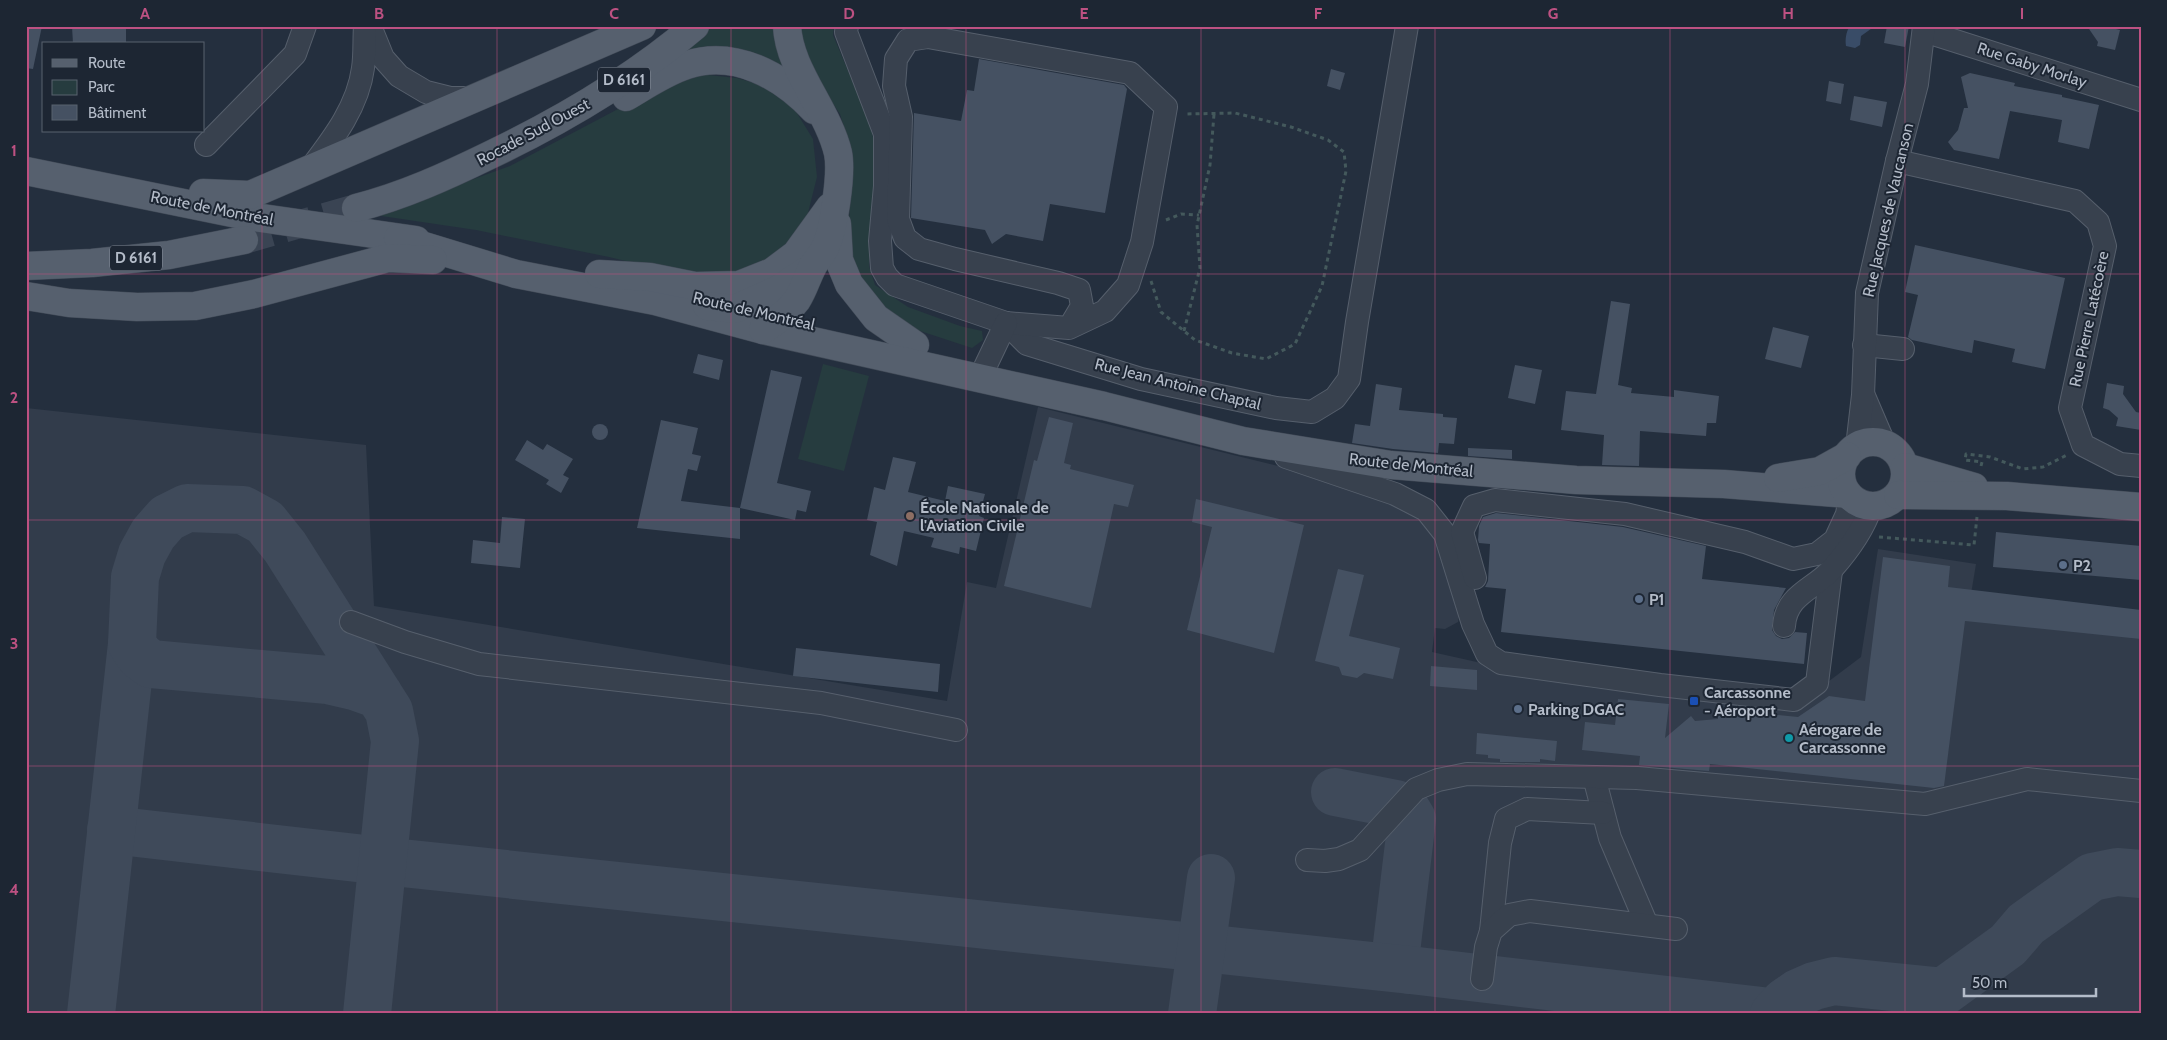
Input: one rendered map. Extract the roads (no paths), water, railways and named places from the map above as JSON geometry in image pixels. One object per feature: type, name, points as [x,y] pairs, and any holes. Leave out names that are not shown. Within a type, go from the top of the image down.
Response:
[{"type":"main road","points":[[26,160],[208,194],[250,195],[642,26]]},
{"type":"main road","name":"Rocade Sud Ouest","points":[[356,208],[381,202],[457,171],[548,127],[624,80],[695,26]]},
{"type":"main road","points":[[771,324],[796,302],[814,265],[824,250],[829,236],[839,176],[838,153],[825,120],[787,40],[787,26]]},
{"type":"main road","points":[[548,127],[593,115],[674,70],[710,61],[746,65],[782,80],[825,120]]},
{"type":"main road","name":"Route de Montréal","points":[[26,171],[247,216],[398,238],[476,247],[599,274],[735,308],[771,324],[915,345],[1104,406]]},
{"type":"main road","points":[[599,274],[650,278],[695,286],[738,285],[772,272],[796,254],[836,198]]},
{"type":"main road","points":[[836,198],[839,260],[849,284],[876,318],[915,345]]},
{"type":"main road","name":"Route de Montréal","points":[[398,238],[516,274],[771,324],[1242,441],[1401,466],[1576,480],[1724,484],[1856,499]]},
{"type":"main road","name":"D 6161","points":[[26,266],[169,255],[244,240]]},
{"type":"main road","points":[[26,296],[79,304],[137,307],[194,306],[254,294],[388,258],[420,258],[516,274]]},
{"type":"main road","points":[[655,301],[735,308],[779,290],[814,265]]},
{"type":"main road","points":[[1866,443],[1885,444],[1901,457],[1905,467],[1906,477],[1898,495],[1890,502],[1881,506],[1856,499],[1843,485],[1841,475],[1852,451],[1866,443]]},
{"type":"main road","name":"Route de Montréal","points":[[1724,484],[1791,477],[1820,471],[1852,451]]},
{"type":"main road","points":[[1905,467],[2007,496]]},
{"type":"main road","points":[[1898,495],[2007,496],[2141,508]]},
{"type":"street","points":[[206,145],[295,54],[305,26]]},
{"type":"street","points":[[310,169],[333,139],[353,102],[363,70],[365,26]]},
{"type":"street","points":[[370,26],[383,58],[399,76],[426,92],[450,98],[478,98]]},
{"type":"street","name":"Rue Jean Antoine Chaptal","points":[[847,26],[846,32],[885,134],[885,186],[880,241],[882,268],[887,278],[895,285],[1006,324],[1027,344],[1141,379],[1276,408],[1312,412],[1335,398],[1349,379],[1407,26]]},
{"type":"street","name":"Rue Gaby Morlay","points":[[1924,28],[2141,100]]},
{"type":"street","name":"Rue Jacques de Vaucanson","points":[[1852,451],[1864,395],[1867,293],[1897,161],[1917,84],[1924,28]]},
{"type":"street","points":[[985,367],[1006,324],[1069,328],[1105,311],[1128,285],[1142,242],[1156,214],[1166,107],[1130,73],[928,37],[908,40],[896,59],[894,86],[901,117],[898,219],[905,238],[919,249],[1058,283],[1078,290],[1082,306],[1069,328]]},
{"type":"street","name":"Rue Pierre Latécoère","points":[[1897,161],[1963,186],[2075,201],[2098,222],[2105,246],[2070,408],[2083,444],[2120,464],[2141,466]]},
{"type":"street","points":[[1864,345],[1902,349]]},
{"type":"street","name":"Rue Jacques de Vaucanson","points":[[1864,395],[1885,444]]},
{"type":"street","points":[[1242,441],[1403,498],[1426,510],[1446,534],[1461,557]]},
{"type":"street","points":[[1831,570],[1817,682],[1794,700],[1660,685],[1541,677],[1487,654],[1481,642],[1461,557],[1462,532],[1474,506],[1495,500],[1625,514],[1745,542],[1793,559],[1817,554],[1835,540],[1856,499]]},
{"type":"street","points":[[1784,626],[1785,613],[1808,588],[1831,570],[1866,520],[1856,499]]},
{"type":"street","points":[[351,622],[405,642],[478,664],[821,703],[956,730]]},
{"type":"street","points":[[1308,860],[1325,861],[1339,859],[1360,850],[1416,789],[1438,780],[1467,774],[1637,778],[1925,804],[2027,779],[2141,791]]},
{"type":"street","points":[[1594,777],[1610,838],[1647,925]]},
{"type":"street","points":[[1482,979],[1486,946],[1491,931],[1500,843],[1506,819],[1527,808],[1603,813]]},
{"type":"street","points":[[1491,931],[1509,915],[1530,911],[1676,929]]},
{"type":"water","points":[[1850,26],[1875,26],[1861,36],[1860,45],[1855,48],[1846,46],[1846,36]]},
{"type":"tunnel","points":[[244,240],[356,208]]},
{"type":"place","name":"École Nationale de l'Aviation Civile","points":[[910,516]]},
{"type":"place","name":"P2","points":[[2063,565]]},
{"type":"place","name":"P1","points":[[1639,599]]},
{"type":"place","name":"Carcassonne - Aéroport","points":[[1694,701]]},
{"type":"place","name":"Parking DGAC","points":[[1518,709]]},
{"type":"place","name":"Aérogare de Carcassonne","points":[[1789,738]]}]
